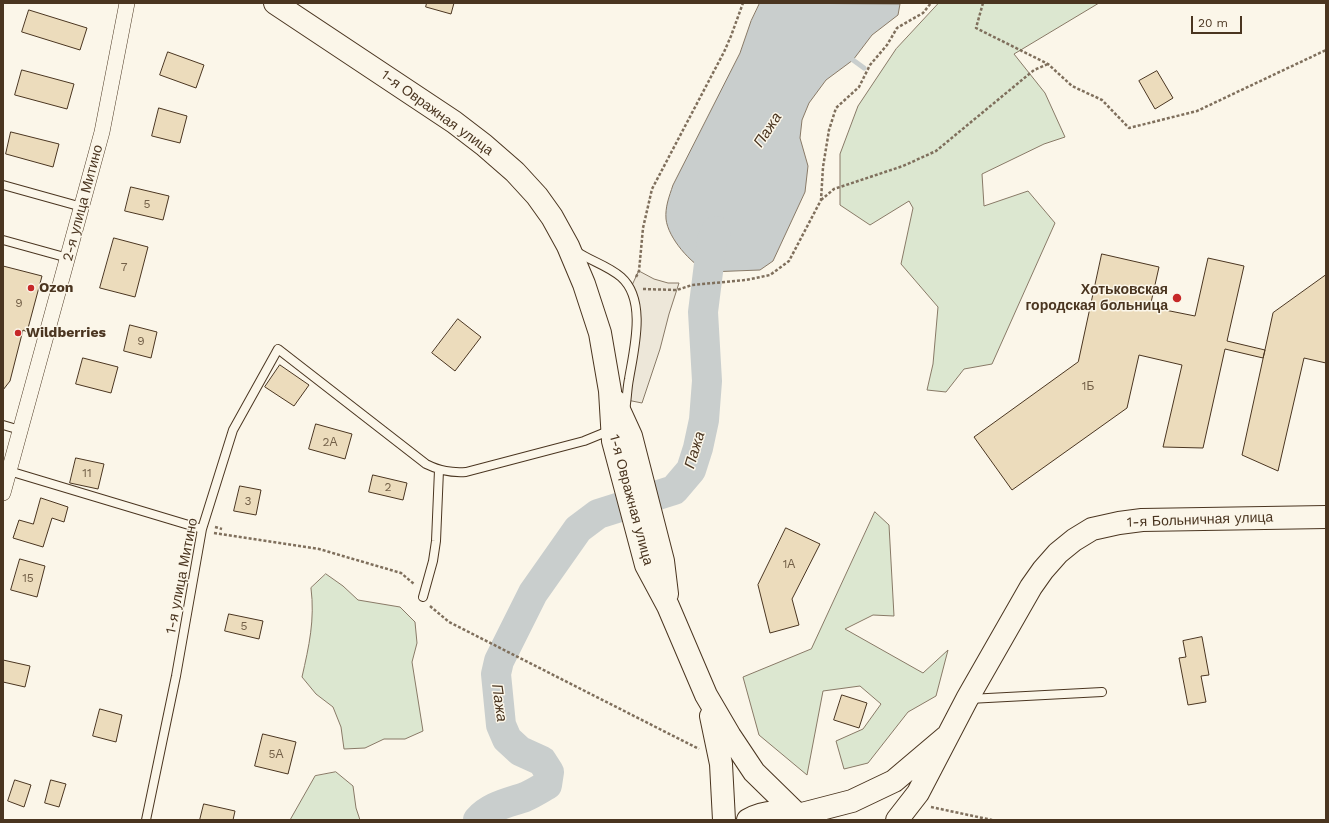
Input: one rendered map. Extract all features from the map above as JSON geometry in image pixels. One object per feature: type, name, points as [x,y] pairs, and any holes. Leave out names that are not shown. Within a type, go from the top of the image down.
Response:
[{"type":"street","name":"2-я улица Митино","points":[[3,493],[102,132],[127,3]]},
{"type":"street","name":"1-я Овражная улица","points":[[276,3],[454,122],[484,145],[515,172],[537,196],[552,217],[568,246],[584,284],[600,334],[610,391],[654,563],[668,606],[706,695]]},
{"type":"street","name":"1-я Больничная улица","points":[[897,820],[918,793],[946,737],[1031,587],[1043,570],[1063,549],[1092,529],[1142,520],[1326,517]]},
{"type":"street","points":[[706,695],[730,736],[754,772],[803,818]]},
{"type":"street","points":[[706,695],[721,764],[724,820]]},
{"type":"street","points":[[748,820],[756,816],[777,812],[803,818],[852,801],[894,780],[946,737]]},
{"type":"lane","points":[[3,185],[82,207]]},
{"type":"lane","points":[[3,240],[68,258]]},
{"type":"lane","points":[[423,597],[433,561],[436,541],[439,470],[451,473],[466,472],[584,442],[620,431],[636,338],[635,305],[631,288],[622,278],[609,268],[593,261],[568,246]]},
{"type":"lane","name":"1-я улица Митино","points":[[146,820],[175,684],[202,529],[209,516],[233,430],[278,349],[426,464],[439,470]]},
{"type":"lane","points":[[3,425],[20,430]]},
{"type":"lane","points":[[9,471],[202,529]]},
{"type":"lane","points":[[967,699],[1102,692]]},
{"type":"path","points":[[743,3],[724,52],[652,189],[643,228],[639,271],[631,288],[677,290],[692,285],[718,284],[770,275],[789,261],[821,200],[834,189],[903,166],[936,151],[1034,70],[1048,64]]},
{"type":"path","points":[[821,200],[823,167],[829,130],[836,108],[859,87],[870,65],[887,44],[897,28],[924,12],[930,3]]},
{"type":"path","points":[[983,3],[976,28],[1048,64],[1072,86],[1102,100],[1129,128],[1197,111],[1326,50]]},
{"type":"path","points":[[202,529],[218,534],[319,549],[401,573],[411,580]]},
{"type":"path","points":[[449,622],[673,736]]},
{"type":"path","points":[[930,807],[992,820]]},
{"type":"green space","points":[[939,3],[1099,3],[1014,54],[1045,93],[1065,137],[1044,144],[982,174],[984,206],[1028,191],[1055,223],[992,364],[964,369],[946,392],[927,390],[933,364],[938,307],[901,264],[913,208],[909,201],[870,225],[840,205],[840,154],[858,106],[896,49]]},
{"type":"green space","points":[[875,512],[889,525],[894,616],[873,615],[845,629],[923,673],[948,650],[936,696],[908,712],[868,763],[844,769],[836,741],[863,729],[881,704],[860,686],[823,691],[807,775],[759,735],[743,677],[811,649]]},
{"type":"green space","points":[[326,574],[343,586],[358,600],[400,607],[415,622],[417,643],[412,662],[423,731],[405,739],[384,739],[365,748],[344,749],[341,727],[333,707],[316,694],[302,677],[312,622],[311,588]]},
{"type":"green space","points":[[336,772],[353,786],[356,808],[360,820],[290,820],[315,776]]},
{"type":"shaded area","points":[[639,271],[654,279],[668,283],[679,283],[660,349],[642,403],[627,400],[636,338],[631,288]]},
{"type":"water","points":[[760,3],[900,4],[898,15],[872,35],[853,60],[826,80],[809,103],[802,120],[800,138],[808,166],[805,192],[773,261],[760,270],[708,272],[701,268],[681,250],[671,234],[666,219],[667,206],[673,185],[740,53],[751,21]]},
{"type":"building","points":[[427,3],[454,3],[451,14],[426,7]]},
{"type":"building","points":[[29,10],[87,28],[80,50],[22,32]]},
{"type":"building","points":[[168,52],[204,65],[196,88],[160,75]]},
{"type":"building","points":[[22,70],[74,84],[67,109],[15,95]]},
{"type":"building","points":[[1157,71],[1173,98],[1155,109],[1139,81]]},
{"type":"building","points":[[159,108],[187,116],[180,143],[152,136]]},
{"type":"building","points":[[11,132],[59,144],[53,167],[6,154]]},
{"type":"building","points":[[131,187],[169,196],[163,220],[125,211]]},
{"type":"building","points":[[114,238],[148,247],[135,297],[100,288]]},
{"type":"building","points":[[1102,254],[1159,267],[1150,307],[1195,316],[1208,258],[1244,266],[1227,341],[1265,350],[1263,358],[1225,349],[1203,448],[1163,447],[1182,365],[1139,355],[1127,408],[1012,490],[974,437],[1078,362]]},
{"type":"building","points":[[3,266],[42,276],[27,332],[23,330],[10,381],[3,390]]},
{"type":"building","points":[[1326,275],[1326,363],[1304,358],[1278,471],[1242,455],[1273,313]]},
{"type":"building","points":[[458,319],[481,337],[455,371],[432,353]]},
{"type":"building","points":[[130,325],[157,332],[151,358],[124,351]]},
{"type":"building","points":[[83,358],[118,367],[111,393],[76,384]]},
{"type":"building","points":[[280,365],[309,385],[294,406],[265,387]]},
{"type":"building","points":[[316,424],[352,434],[345,459],[309,449]]},
{"type":"building","points":[[76,458],[104,464],[98,489],[70,483]]},
{"type":"building","points":[[373,475],[407,483],[403,500],[369,492]]},
{"type":"building","points":[[240,486],[261,490],[256,515],[234,511]]},
{"type":"building","points":[[41,498],[68,507],[64,522],[52,518],[43,547],[13,538],[19,520],[33,524]]},
{"type":"building","points":[[786,528],[820,544],[792,599],[799,625],[770,633],[758,585]]},
{"type":"building","points":[[20,559],[45,566],[37,597],[11,590]]},
{"type":"building","points":[[229,614],[263,621],[259,639],[225,631]]},
{"type":"building","points":[[1202,637],[1209,675],[1201,676],[1206,702],[1188,705],[1179,658],[1186,657],[1183,641]]},
{"type":"building","points":[[3,660],[30,666],[25,687],[3,682]]},
{"type":"building","points":[[842,695],[867,703],[859,728],[834,720]]},
{"type":"building","points":[[100,709],[122,715],[116,742],[93,736]]},
{"type":"building","points":[[263,734],[296,742],[288,774],[255,766]]},
{"type":"building","points":[[15,780],[31,785],[24,807],[8,801]]},
{"type":"building","points":[[51,780],[66,784],[59,807],[45,803]]},
{"type":"building","points":[[204,804],[235,811],[233,820],[200,820]]},
{"type":"waterway","points":[[853,60],[864,68]]},
{"type":"waterway","name":"Пажа","points":[[478,820],[488,811],[525,797],[547,785],[549,772],[542,761],[520,751],[507,739],[501,725],[496,674],[499,661],[533,593],[578,529],[598,514],[674,490],[691,470],[698,448],[704,420],[707,381],[703,312],[712,240],[716,231]]},
{"type":"place","name":"Ozon","points":[[31,288]]},
{"type":"place","name":"Хотьковская городская больница","points":[[1177,298]]},
{"type":"place","name":"Wildberries","points":[[18,333]]}]
